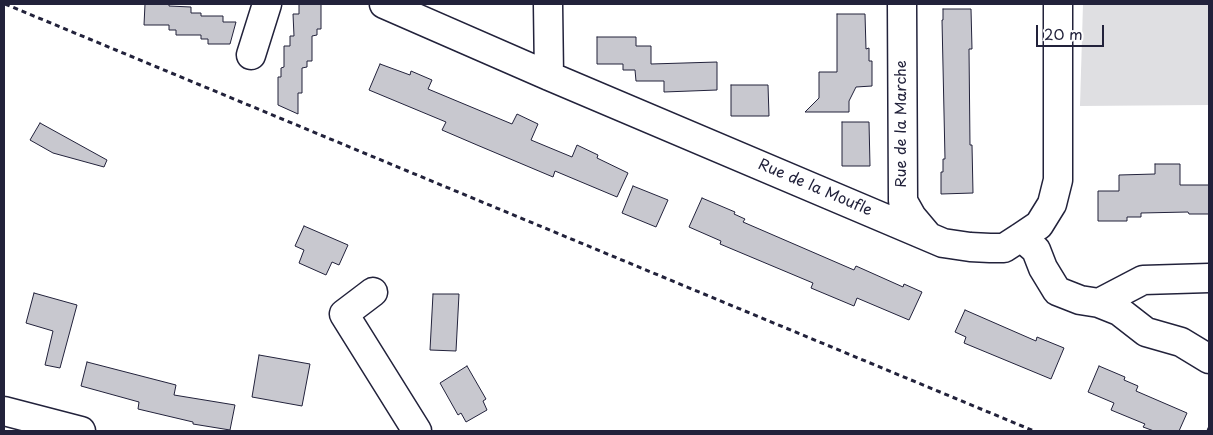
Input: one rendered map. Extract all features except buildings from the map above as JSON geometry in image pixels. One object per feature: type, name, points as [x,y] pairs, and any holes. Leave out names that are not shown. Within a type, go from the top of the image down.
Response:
[{"type":"street","points":[[252,55],[267,4]]},
{"type":"street","name":"Rue de la Moufle","points":[[384,4],[943,243],[990,248],[1004,248],[1039,225],[1052,204],[1058,180],[1058,4]]},
{"type":"street","points":[[548,4],[549,76]]},
{"type":"street","name":"Rue de la Marche","points":[[902,4],[903,201],[928,236]]},
{"type":"street","points":[[1021,237],[1036,250],[1043,268],[1057,291],[1080,300],[1098,303],[1119,311],[1146,332],[1181,342],[1209,359]]},
{"type":"street","points":[[1098,303],[1143,280],[1209,278]]},
{"type":"street","points":[[373,292],[344,314],[417,431]]},
{"type":"street","points":[[4,411],[81,431]]},
{"type":"path","points":[[5,4],[1034,431]]},
{"type":"shaded area","points":[[1083,4],[1209,4],[1209,105],[1080,106]]}]
